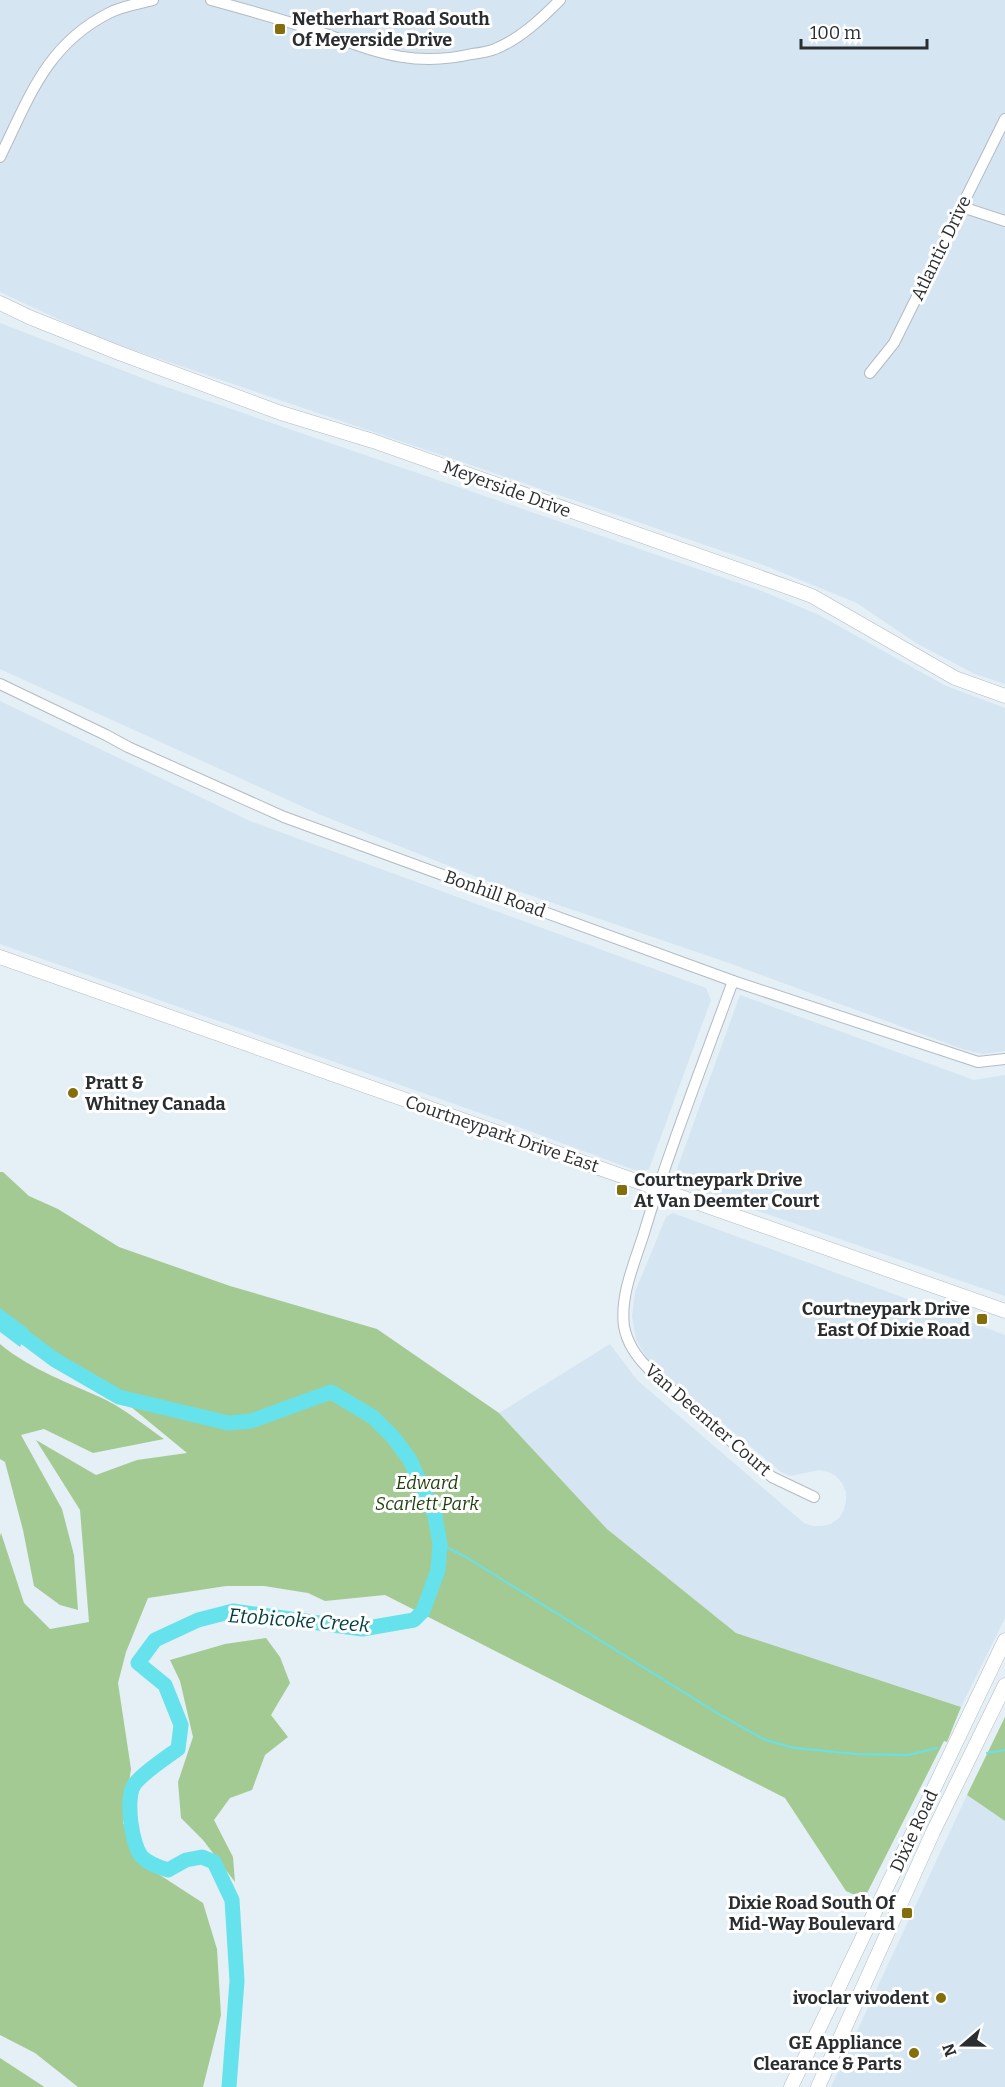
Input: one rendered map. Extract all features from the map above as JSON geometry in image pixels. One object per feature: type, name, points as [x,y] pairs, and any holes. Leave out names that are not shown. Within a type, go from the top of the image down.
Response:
[{"type":"street","points":[[0,157],[50,60],[85,28],[110,13],[153,0]]},
{"type":"street","points":[[212,0],[298,25],[374,51],[431,61],[494,50],[521,35],[560,0]]},
{"type":"street","name":"Atlantic Drive","points":[[870,373],[894,343],[1005,119]]},
{"type":"street","points":[[962,207],[1005,221]]},
{"type":"street","name":"Meyerside Drive","points":[[0,303],[119,353],[281,412],[373,441],[793,588],[841,612],[955,678],[1005,696]]},
{"type":"street","name":"Bonhill Road","points":[[0,684],[128,747],[284,817],[733,981],[976,1061],[1005,1059]]},
{"type":"street","name":"Courtneypark Drive East","points":[[0,957],[1005,1311]]},
{"type":"street","name":"Van Deemter Court","points":[[733,981],[658,1187],[626,1290],[624,1326],[630,1344],[640,1360],[652,1372],[772,1477],[814,1497]]},
{"type":"street","name":"Dixie Road","points":[[792,2087],[1005,1640]]},
{"type":"street","name":"Dixie Road","points":[[818,2087],[933,1832],[1005,1685]]},
{"type":"street","points":[[969,1716],[986,1724]]},
{"type":"street","points":[[917,1825],[933,1832]]},
{"type":"shaded area","points":[[0,0],[1005,0],[1005,684],[975,674],[916,643],[857,603],[758,563],[101,339],[0,292]]},
{"type":"shaded area","points":[[0,323],[155,383],[762,591],[819,615],[944,685],[1005,708],[1005,1051],[983,1054],[965,1050],[729,963],[482,879],[321,815],[0,669]]},
{"type":"shaded area","points":[[0,701],[250,821],[706,988],[711,1000],[649,1169],[640,1172],[500,1120],[0,944]]},
{"type":"shaded area","points":[[740,995],[974,1080],[1005,1075],[1005,1296],[683,1185],[677,1169]]},
{"type":"shaded area","points":[[673,1213],[1005,1335],[1005,1618],[961,1707],[736,1633],[607,1529],[499,1413],[610,1344],[637,1380],[804,1523],[822,1526],[831,1524],[839,1518],[844,1510],[846,1492],[836,1476],[819,1470],[790,1476],[781,1472],[649,1361],[636,1340],[632,1316],[635,1292],[666,1217]]},
{"type":"shaded area","points":[[967,1795],[1005,1821],[1005,2087],[831,2087]]},
{"type":"green space","name":"Edward Scarlett Park","points":[[0,1172],[3,1172],[29,1196],[58,1209],[119,1247],[230,1286],[377,1329],[499,1413],[607,1529],[736,1633],[961,1707],[947,1742],[944,1741],[864,1899],[846,1891],[785,1798],[385,1595],[325,1601],[308,1593],[264,1586],[226,1586],[148,1598],[126,1652],[118,1683],[131,1769],[123,1823],[146,1866],[203,1903],[217,1949],[221,2015],[203,2087],[78,2087],[35,2053],[0,2035],[0,1536],[1,1533],[24,1603],[50,1629],[89,1622],[80,1510],[36,1440],[96,1475],[137,1460],[187,1453],[119,1397],[55,1360],[0,1319]]},
{"type":"green space","points":[[0,1344],[38,1369],[113,1404],[164,1439],[93,1453],[44,1429],[21,1435],[62,1509],[74,1555],[78,1610],[60,1605],[34,1586],[23,1530],[5,1462],[0,1459]]},
{"type":"green space","points":[[266,1638],[280,1657],[290,1683],[271,1715],[288,1737],[265,1755],[252,1790],[230,1798],[214,1820],[233,1857],[235,1882],[203,1840],[181,1818],[178,1782],[193,1737],[180,1681],[170,1660],[225,1644]]},
{"type":"green space","points":[[1005,1717],[1005,1821],[967,1795]]},
{"type":"green space","points":[[0,2058],[43,2086],[44,2087],[0,2087]]},
{"type":"water","points":[[0,1308],[28,1329],[20,1347],[0,1332]]},
{"type":"waterway","name":"Etobicoke Creek","points":[[0,1319],[55,1360],[119,1397],[228,1423],[251,1421],[331,1392],[373,1417],[393,1437],[410,1460],[435,1516],[440,1544],[438,1570],[423,1611],[414,1620],[362,1629],[233,1611],[198,1620],[155,1640],[138,1663],[165,1685],[181,1725],[178,1749],[142,1776],[131,1792],[131,1822],[138,1851],[148,1862],[168,1870],[186,1860],[202,1857],[214,1862],[232,1900],[237,1981],[229,2087]]},
{"type":"waterway","points":[[440,1544],[466,1557],[722,1716],[765,1740],[795,1748],[856,1754],[908,1755],[937,1748]]},
{"type":"waterway","points":[[987,1753],[1005,1750]]},
{"type":"place","name":"Netherhart Road South Of Meyerside Drive","points":[[280,29]]},
{"type":"place","name":"Pratt & Whitney Canada","points":[[73,1093]]},
{"type":"place","name":"Courtneypark Drive At Van Deemter Court","points":[[622,1190]]},
{"type":"place","name":"Courtneypark Drive East Of Dixie Road","points":[[982,1319]]},
{"type":"place","name":"Dixie Road South Of Mid-Way Boulevard","points":[[907,1913]]},
{"type":"place","name":"ivoclar vivodent","points":[[941,1998]]},
{"type":"place","name":"GE Appliance Clearance & Parts","points":[[914,2053]]}]
